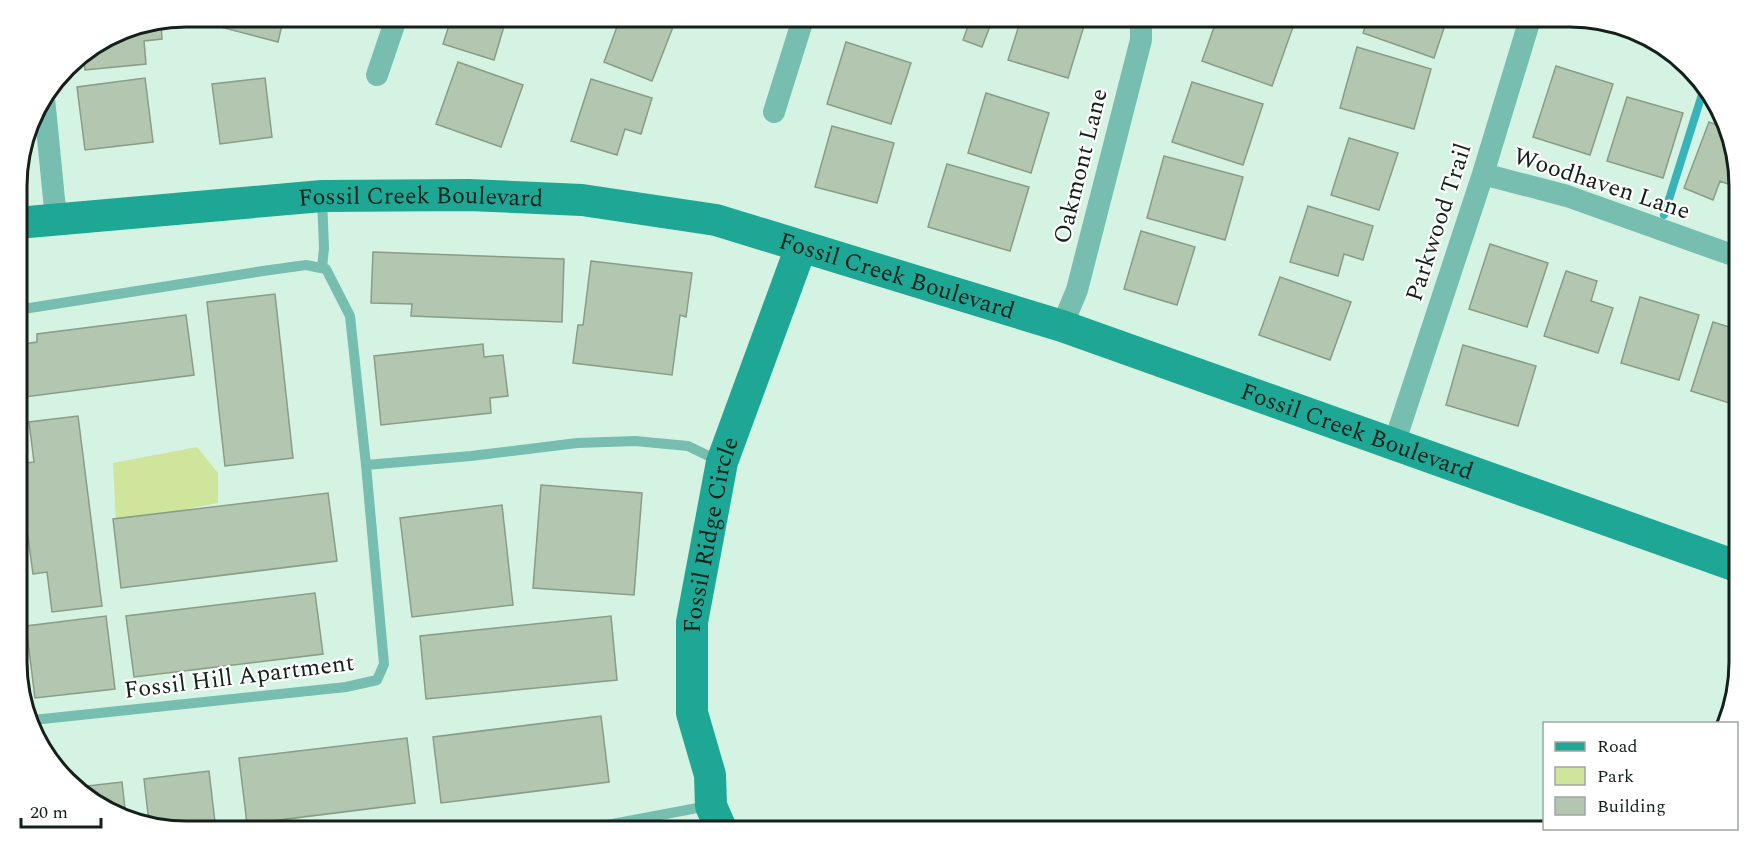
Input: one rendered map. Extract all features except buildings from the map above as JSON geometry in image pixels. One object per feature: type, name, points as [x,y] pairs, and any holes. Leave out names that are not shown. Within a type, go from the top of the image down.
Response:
[{"type":"main road","name":"Fossil Creek Boulevard","points":[[27,222],[322,196],[469,195],[582,200],[717,220],[1062,326],[1729,563]]},
{"type":"main road","name":"Fossil Ridge Circle","points":[[716,818],[710,775],[692,713],[692,622],[722,462],[801,247]]},
{"type":"street","points":[[377,75],[393,27]]},
{"type":"street","points":[[774,112],[801,27]]},
{"type":"street","name":"Oakmont Lane","points":[[1062,326],[1077,290],[1141,40],[1141,27]]},
{"type":"street","name":"Parkwood Trail","points":[[1394,444],[1484,174],[1528,27]]},
{"type":"street","points":[[45,112],[56,219]]},
{"type":"street","name":"Woodhaven Lane","points":[[1484,174],[1566,196],[1729,254]]},
{"type":"lane","points":[[27,308],[263,271],[306,266],[322,268],[324,248],[322,196]]},
{"type":"lane","name":"Fossil Hill Apartment","points":[[38,719],[346,687],[377,680],[384,664],[350,316],[326,269],[322,268]]},
{"type":"lane","points":[[366,465],[471,456],[576,443],[635,441],[688,446],[722,462]]},
{"type":"lane","points":[[628,821],[716,818]]},
{"type":"green space","points":[[197,447],[218,473],[218,503],[116,523],[113,463]]},
{"type":"waterway","points":[[1664,215],[1701,97]]}]
